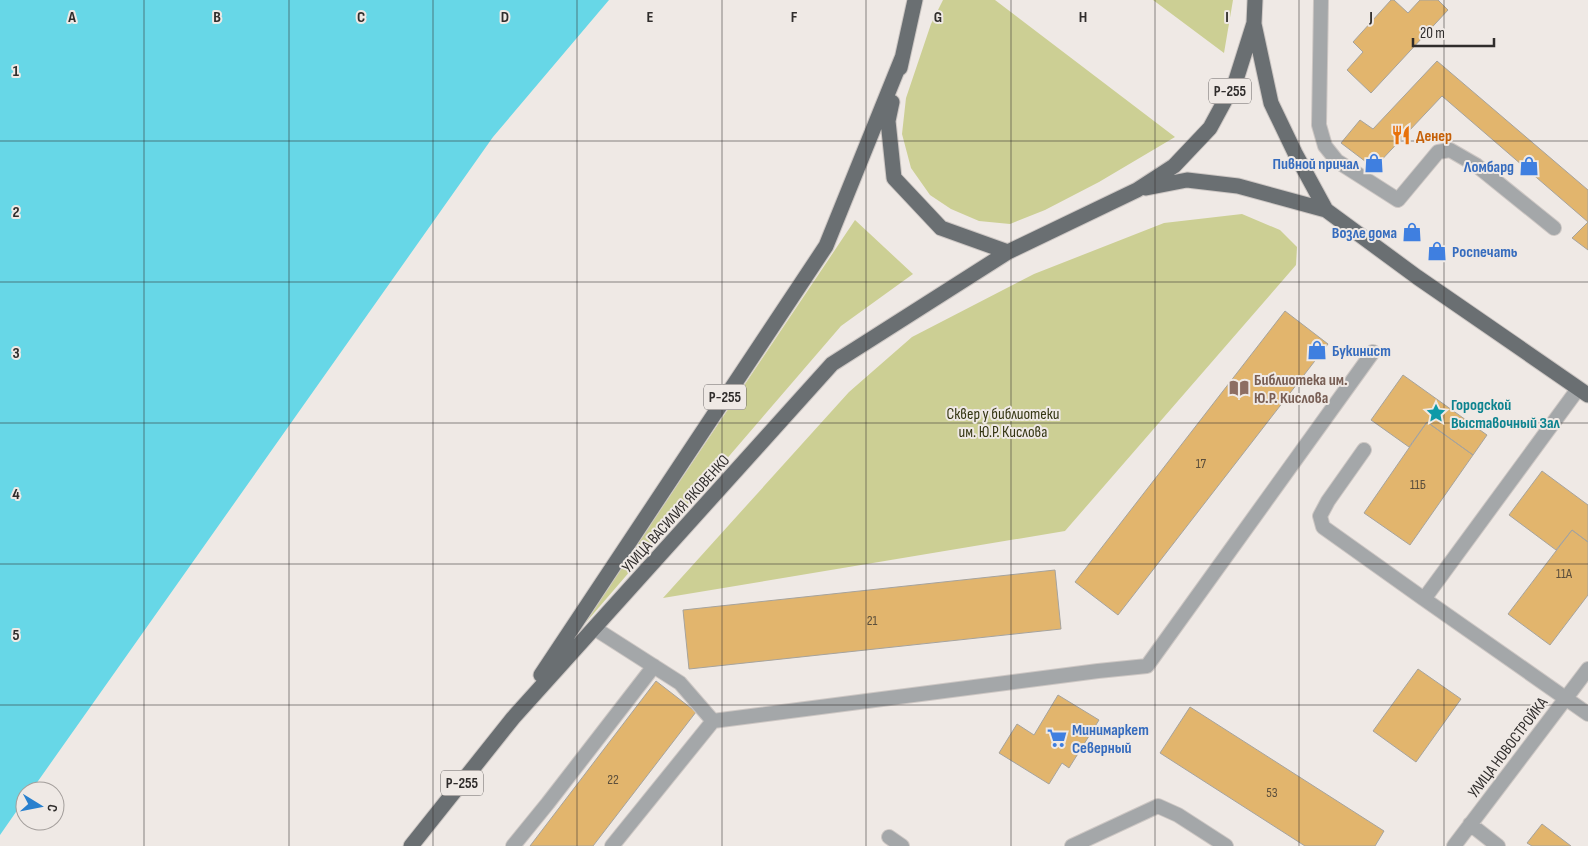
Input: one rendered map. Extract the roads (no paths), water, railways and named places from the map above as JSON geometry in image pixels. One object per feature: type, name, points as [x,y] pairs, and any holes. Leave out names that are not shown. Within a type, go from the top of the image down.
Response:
[{"type":"main road","name":"Р-255","points":[[916,0],[888,121],[894,178],[941,228],[1008,252],[1138,190],[1174,166],[1210,128],[1236,80],[1254,23],[1255,0]]},
{"type":"main road","points":[[1254,23],[1271,103],[1295,153],[1326,210]]},
{"type":"main road","name":"Р-255","points":[[513,718],[826,246],[902,58]]},
{"type":"main road","points":[[1138,190],[1187,180],[1238,186],[1326,210],[1417,277],[1583,392]]},
{"type":"main road","name":"УЛИЦА ВАСИЛИЯ ЯКОВЕНКО","points":[[411,846],[513,718],[832,364],[1008,252]]},
{"type":"lane","points":[[1321,0],[1319,125],[1325,146],[1337,161],[1398,200],[1438,152],[1450,150],[1476,165],[1554,228]]},
{"type":"lane","points":[[612,846],[713,721],[1147,666],[1373,352]]},
{"type":"lane","points":[[1424,599],[1583,392]]},
{"type":"lane","points":[[1364,450],[1328,501],[1320,516],[1323,527],[1588,714]]},
{"type":"lane","points":[[594,628],[680,683],[713,721]]},
{"type":"lane","points":[[513,846],[654,666]]},
{"type":"lane","name":"УЛИЦА НОВОСТРОЙКА","points":[[1454,846],[1588,669]]},
{"type":"lane","points":[[1072,846],[1158,806],[1178,815],[1226,846]]},
{"type":"lane","points":[[1470,824],[1498,846]]},
{"type":"lane","points":[[889,837],[902,846]]},
{"type":"water","points":[[0,0],[609,0],[493,137],[38,781],[15,781],[15,813],[0,835]]},
{"type":"place","name":"Денер","points":[[1401,135]]},
{"type":"place","name":"Пивной причал","points":[[1374,163]]},
{"type":"place","name":"Ломбард","points":[[1529,166]]},
{"type":"place","name":"Возле дома","points":[[1412,232]]},
{"type":"place","name":"Роспечать","points":[[1437,251]]},
{"type":"place","name":"Букинист","points":[[1317,350]]},
{"type":"place","name":"Библиотека им. Ю.Р. Кислова","points":[[1239,388]]},
{"type":"place","name":"Городской Выставочный Зал","points":[[1436,413]]},
{"type":"place","name":"Минимаркет Северный","points":[[1057,738]]},
{"type":"park label","name":"Сквер у библиотеки им. Ю.Р. Кислова","points":[[1003,422]]}]
